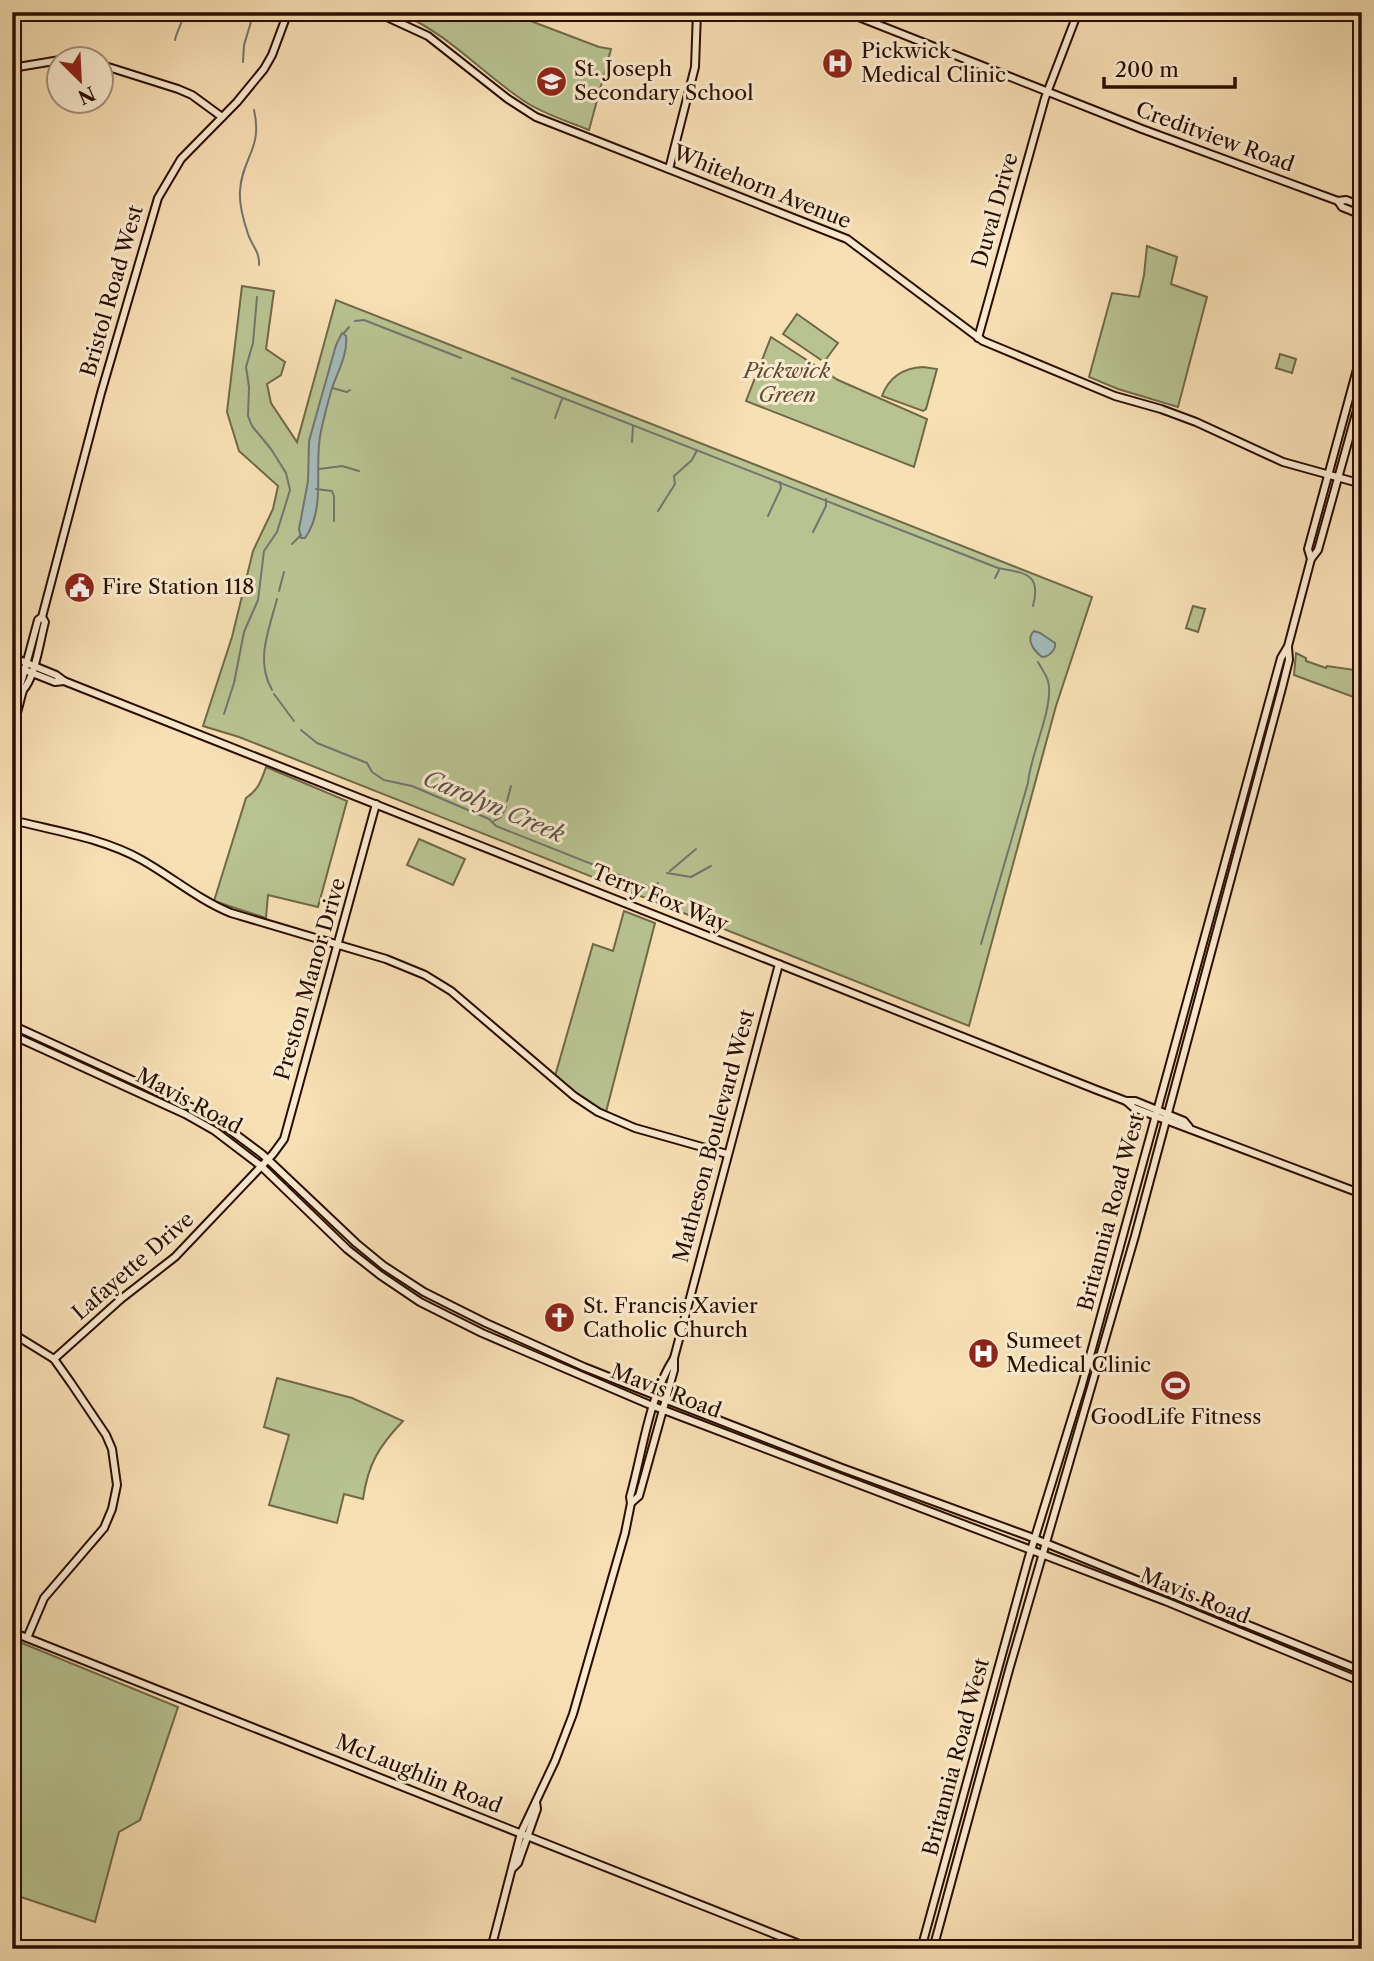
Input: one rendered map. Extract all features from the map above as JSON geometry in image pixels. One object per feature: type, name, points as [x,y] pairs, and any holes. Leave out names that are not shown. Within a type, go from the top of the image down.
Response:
[{"type":"street","name":"Bristol Road West","points":[[12,732],[23,690],[20,685],[29,668],[38,620],[42,617],[101,393],[158,198],[181,159],[264,69],[288,12]]},
{"type":"street","name":"Whitehorn Avenue","points":[[376,12],[428,36],[508,99],[536,117],[847,239],[978,338],[1115,396],[1168,412],[1283,461],[1362,484]]},
{"type":"street","points":[[669,169],[695,67],[698,12]]},
{"type":"street","name":"Creditview Road","points":[[846,12],[1338,201],[1346,200],[1362,206]]},
{"type":"street","name":"Duval Drive","points":[[978,338],[1047,91],[1078,12]]},
{"type":"street","points":[[12,68],[46,62]]},
{"type":"street","points":[[116,69],[192,95],[222,117]]},
{"type":"street","name":"Creditview Road","points":[[1338,201],[1342,207],[1362,215]]},
{"type":"street","name":"Britannia Road West","points":[[1311,559],[1308,549],[1362,351]]},
{"type":"street","name":"Britannia Road West","points":[[920,1949],[1034,1539],[1082,1385],[1281,658],[1288,646],[1311,559],[1318,550],[1362,391]]},
{"type":"street","name":"Britannia Road West","points":[[933,1949],[1042,1555],[1135,1237],[1289,660],[1288,646]]},
{"type":"street","name":"Terry Fox Way","points":[[12,657],[29,668]]},
{"type":"street","name":"Terry Fox Way","points":[[12,665],[57,675],[64,681],[1126,1101],[1135,1101],[1189,1127],[1362,1194]]},
{"type":"street","name":"Preston Manor Drive","points":[[261,1166],[287,1131],[376,804]]},
{"type":"street","points":[[12,820],[122,851],[141,859],[210,904],[227,912],[386,959],[425,975],[451,991],[574,1096],[598,1112],[635,1128],[727,1154]]},
{"type":"street","name":"Matheson Boulevard West","points":[[631,1503],[639,1496],[674,1370],[674,1358],[779,964]]},
{"type":"street","name":"Mavis Road","points":[[12,1026],[191,1107],[230,1130],[268,1159],[356,1243],[384,1266],[424,1292],[584,1367],[1034,1539],[1362,1671]]},
{"type":"street","name":"Mavis Road","points":[[12,1035],[185,1114],[215,1131],[261,1166],[347,1249],[380,1275],[419,1301],[490,1336],[654,1406],[1165,1601],[1362,1682]]},
{"type":"street","name":"Lafayette Drive","points":[[54,1359],[121,1299],[175,1257],[261,1166]]},
{"type":"street","points":[[12,1333],[54,1359],[106,1434],[112,1449],[117,1485],[104,1528],[44,1598],[27,1638]]},
{"type":"street","name":"Matheson Boulevard West","points":[[491,1949],[513,1868],[518,1863],[524,1834],[537,1809],[536,1802],[573,1714],[614,1572],[654,1406],[665,1371],[674,1358]]},
{"type":"street","points":[[928,1510],[933,1500]]},
{"type":"street","name":"McLaughlin Road","points":[[12,1632],[812,1949]]},
{"type":"green space","name":"St. Joseph Secondary School","points":[[405,12],[507,12],[599,47],[611,49],[589,130],[531,106],[436,33],[404,15]]},
{"type":"green space","points":[[1147,246],[1177,257],[1171,284],[1207,297],[1178,407],[1118,389],[1089,377],[1112,293],[1139,297]]},
{"type":"green space","points":[[242,286],[274,291],[266,349],[285,362],[281,375],[267,384],[271,403],[297,442],[336,300],[1092,597],[1056,706],[969,1026],[239,737],[203,726],[232,637],[253,551],[273,509],[278,486],[239,451],[227,412]]},
{"type":"green space","points":[[797,314],[838,343],[824,362],[783,334]]},
{"type":"green space","name":"Pickwick Green","points":[[771,337],[838,380],[927,419],[914,467],[746,401]]},
{"type":"green space","points":[[1280,354],[1296,359],[1292,373],[1276,368]]},
{"type":"green space","points":[[909,369],[937,369],[926,409],[923,411],[882,396],[898,375]]},
{"type":"green space","points":[[1193,606],[1205,609],[1198,632],[1186,628]]},
{"type":"green space","points":[[1296,653],[1306,658],[1306,661],[1326,668],[1362,671],[1356,698],[1294,675]]},
{"type":"green space","points":[[266,767],[347,801],[318,907],[268,895],[266,918],[214,901],[246,798],[257,788]]},
{"type":"green space","points":[[419,839],[465,859],[453,885],[407,865]]},
{"type":"green space","points":[[624,911],[655,923],[606,1112],[576,1094],[555,1076],[593,944],[613,951]]},
{"type":"green space","points":[[277,1378],[352,1398],[403,1421],[376,1456],[363,1499],[344,1494],[337,1523],[269,1505],[289,1435],[264,1427]]},
{"type":"green space","points":[[12,1639],[178,1707],[140,1820],[119,1832],[95,1922],[12,1894],[12,1708],[21,1681],[12,1676]]},
{"type":"water","points":[[342,333],[346,336],[346,349],[331,393],[319,444],[316,513],[305,538],[301,538],[299,529],[308,481],[309,441],[336,345]]},
{"type":"water","points":[[1034,631],[1055,643],[1053,651],[1047,656],[1042,657],[1032,645],[1030,638]]},
{"type":"waterway","points":[[175,40],[184,12]]},
{"type":"waterway","name":"Carolyn Creek","points":[[243,62],[244,45],[254,12]]},
{"type":"waterway","name":"Carolyn Creek","points":[[254,110],[256,134],[244,169],[240,196],[245,224],[259,265]]},
{"type":"waterway","name":"Carolyn Creek","points":[[224,714],[234,683],[244,632],[258,600],[264,551],[277,532],[290,490],[286,473],[252,426],[248,416],[249,387],[246,367],[253,343],[257,297]]},
{"type":"waterway","points":[[355,321],[364,320],[461,358]]},
{"type":"waterway","points":[[344,333],[349,327]]},
{"type":"waterway","points":[[512,378],[998,568],[1029,576],[1035,587],[1033,606]]},
{"type":"waterway","points":[[332,388],[347,392],[350,390]]},
{"type":"waterway","points":[[555,418],[562,399]]},
{"type":"waterway","points":[[632,442],[633,426]]},
{"type":"waterway","points":[[658,511],[675,484],[674,476],[692,460],[697,450]]},
{"type":"waterway","points":[[319,469],[342,466],[359,471]]},
{"type":"waterway","points":[[768,516],[781,488],[780,482]]},
{"type":"waterway","points":[[316,489],[332,491],[334,521]]},
{"type":"waterway","points":[[813,532],[826,506],[826,499]]},
{"type":"waterway","name":"Carolyn Creek","points":[[292,544],[301,535]]},
{"type":"waterway","points":[[995,578],[999,570]]},
{"type":"waterway","name":"Carolyn Creek","points":[[279,591],[284,572]]},
{"type":"waterway","name":"Carolyn Creek","points":[[272,690],[264,667],[264,656],[277,599]]},
{"type":"waterway","points":[[981,944],[1028,783],[1048,703],[1048,681],[1038,662]]},
{"type":"waterway","name":"Carolyn Creek","points":[[274,694],[294,721]]},
{"type":"waterway","name":"Carolyn Creek","points":[[301,730],[317,743],[367,763],[372,772],[384,780],[412,786],[489,819],[496,826],[647,886],[679,905]]},
{"type":"waterway","points":[[507,801],[511,786]]},
{"type":"waterway","points":[[494,821],[501,817],[506,807]]},
{"type":"waterway","points":[[670,871],[696,849]]},
{"type":"waterway","points":[[667,873],[691,877],[711,866]]},
{"type":"waterway","name":"Carolyn Creek","points":[[652,890],[658,883]]},
{"type":"place","name":"Pickwick Medical Clinic","points":[[838,63]]},
{"type":"place","name":"St. Joseph Secondary School","points":[[551,81]]},
{"type":"place","name":"Fire Station 118","points":[[79,587]]},
{"type":"place","name":"St. Francis Xavier Catholic Church","points":[[560,1318]]},
{"type":"place","name":"Sumeet Medical Clinic","points":[[983,1353]]},
{"type":"place","name":"GoodLife Fitness","points":[[1176,1385]]}]
